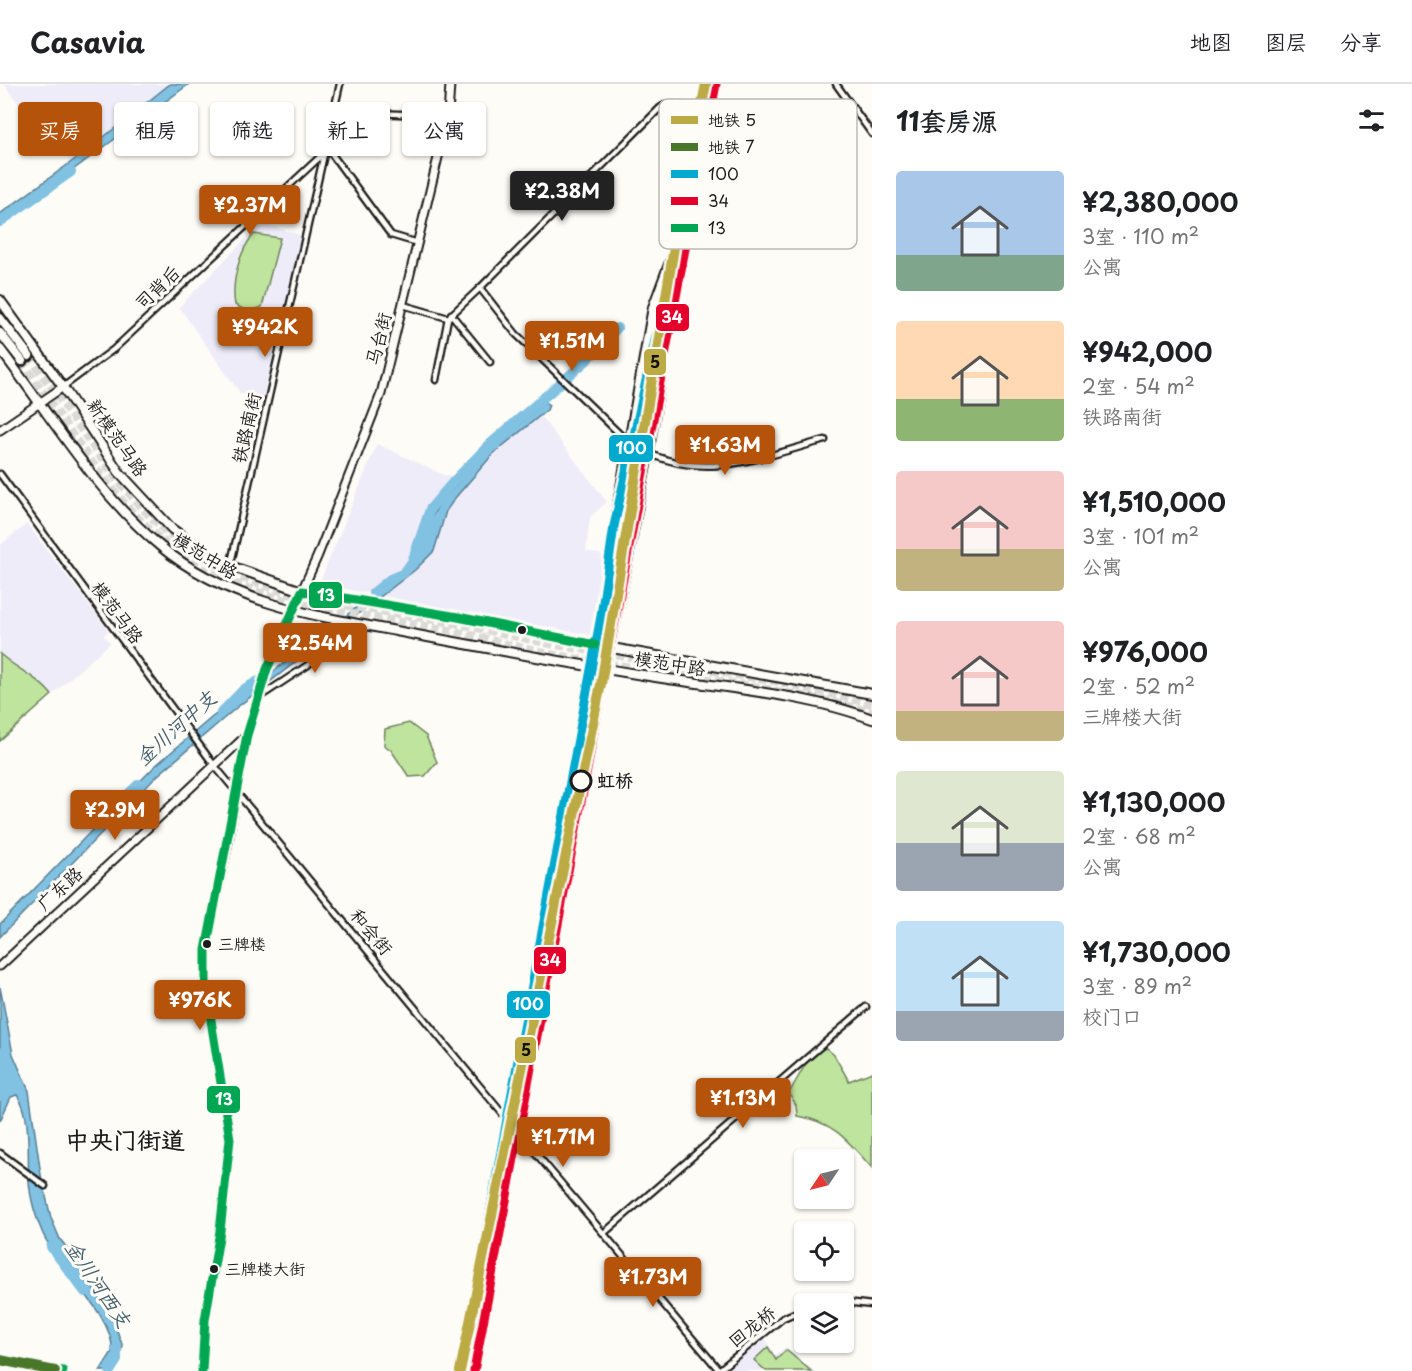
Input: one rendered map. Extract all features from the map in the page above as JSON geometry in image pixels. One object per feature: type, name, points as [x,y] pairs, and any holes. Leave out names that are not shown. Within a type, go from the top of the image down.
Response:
[{"type":"highway","points":[[0,318],[25,359],[0,333]]},
{"type":"main road","points":[[708,99],[711,84]]},
{"type":"main road","points":[[712,99],[715,84]]},
{"type":"main road","points":[[460,1371],[595,645],[653,307],[675,249]]},
{"type":"main road","points":[[474,1371],[517,1130],[648,454],[685,249]]},
{"type":"main road","name":"新模范马路","points":[[0,300],[63,387],[119,472],[172,529],[230,567],[302,591]]},
{"type":"main road","name":"模范中路","points":[[0,349],[102,487],[160,546],[225,588],[293,610],[348,622],[591,667],[752,692],[872,719]]},
{"type":"main road","name":"模范中路","points":[[302,591],[458,617],[595,645],[872,694]]},
{"type":"street","name":"铁路南街","points":[[335,102],[340,84]]},
{"type":"street","name":"马台街","points":[[449,102],[450,84]]},
{"type":"street","points":[[836,84],[847,99]]},
{"type":"street","points":[[436,380],[450,316],[659,109]]},
{"type":"street","points":[[857,113],[872,134]]},
{"type":"street","name":"司背后","points":[[63,387],[114,349],[321,156]]},
{"type":"street","name":"铁路南街","points":[[230,567],[322,156]]},
{"type":"street","points":[[333,156],[390,235],[418,243]]},
{"type":"street","name":"马台街","points":[[302,591],[381,394],[439,156]]},
{"type":"street","points":[[480,288],[516,334],[629,443],[648,454],[691,467],[737,464],[825,440]]},
{"type":"street","points":[[403,305],[450,316],[490,362]]},
{"type":"street","points":[[0,430],[63,387]]},
{"type":"street","name":"模范马路","points":[[0,474],[214,765]]},
{"type":"street","points":[[202,1371],[205,1320],[220,1231],[230,1139],[206,989],[206,950],[247,735],[267,669],[302,591]]},
{"type":"street","points":[[258,698],[308,665],[348,622]]},
{"type":"street","name":"广东路","points":[[0,966],[247,735]]},
{"type":"street","name":"和会街","points":[[214,765],[506,1118],[720,1370]]},
{"type":"street","points":[[603,1233],[867,1007]]},
{"type":"street","points":[[0,1153],[45,1186]]},
{"type":"street","points":[[854,1303],[872,1305]]},
{"type":"street","name":"回龙桥","points":[[720,1370],[783,1318],[794,1313]]},
{"type":"street","points":[[0,1359],[63,1371]]},
{"type":"shaded area","points":[[4,84],[170,84],[147,102],[114,102],[114,128],[102,138],[102,102],[18,103]]},
{"type":"shaded area","points":[[65,156],[79,156],[71,162]]},
{"type":"shaded area","points":[[261,223],[304,236],[262,401],[240,393],[179,307]]},
{"type":"shaded area","points":[[539,414],[607,502],[590,517],[586,551],[602,555],[590,635],[319,584],[377,444],[444,475],[469,477]]},
{"type":"shaded area","points":[[27,524],[109,631],[104,635],[110,643],[0,741],[0,545]]},
{"type":"shaded area","points":[[765,1339],[775,1355],[786,1347],[814,1371],[724,1371]]},
{"type":"green space","points":[[254,234],[280,238],[262,307],[249,312],[235,305],[234,287],[240,258]]},
{"type":"green space","points":[[0,654],[52,695],[0,741]]},
{"type":"green space","points":[[409,723],[426,736],[437,762],[425,776],[409,777],[391,750],[384,745],[385,729]]},
{"type":"green space","points":[[826,1048],[834,1055],[849,1081],[872,1072],[872,1168],[840,1134],[821,1123],[797,1116],[796,1105],[789,1093],[812,1053]]},
{"type":"green space","points":[[768,1347],[776,1360],[786,1350],[811,1371],[766,1371],[754,1360]]},
{"type":"water","points":[[170,84],[189,84],[165,102],[148,102]]},
{"type":"water","points":[[114,129],[114,140],[102,148],[102,138]]},
{"type":"water","points":[[80,156],[92,156],[0,224],[0,214]]},
{"type":"water","points":[[545,402],[549,405],[547,410],[494,453],[455,498],[446,511],[434,551],[415,570],[236,708],[157,776],[0,937],[0,924],[155,766],[211,718],[327,631],[405,568],[417,550],[439,504],[484,454]]},
{"type":"water","points":[[0,987],[13,1054],[29,1091],[41,1175],[51,1218],[60,1239],[89,1276],[95,1293],[111,1314],[123,1347],[109,1371],[100,1371],[112,1352],[111,1338],[105,1324],[96,1308],[50,1247],[36,1215],[30,1188],[27,1124],[22,1103],[17,1095],[11,1097],[0,1121],[0,1088],[5,1076],[0,1057]]},
{"type":"waterway","points":[[0,222],[71,172]]},
{"type":"waterway","name":"金川河中支","points":[[373,593],[390,579],[404,573],[412,562],[430,509],[454,481],[489,445],[586,361],[617,328]]},
{"type":"waterway","name":"金川河中支","points":[[221,713],[244,689],[269,675]]},
{"type":"waterway","name":"金川河中支","points":[[102,819],[139,784]]},
{"type":"waterway","points":[[0,1053],[5,1084],[0,1096]]},
{"type":"waterway","name":"金川河西支","points":[[51,1247],[85,1292]]},
{"type":"waterway","name":"金川河西支","points":[[110,1371],[117,1360],[117,1347]]},
{"type":"tunnel","points":[[29,356],[115,478],[140,506],[168,534],[227,573],[304,599],[459,624],[550,644],[779,682],[872,704]]},
{"type":"tunnel","points":[[22,361],[104,478],[141,521],[162,540],[194,563],[228,580],[263,593],[336,611],[449,630],[548,653],[796,694],[872,712]]},
{"type":"metro line","name":"5","points":[[703,99],[706,84]]},
{"type":"metro line","name":"5","points":[[460,1371],[601,684],[674,249]]},
{"type":"metro line","name":"7","points":[[0,1360],[55,1371]]},
{"type":"transit line","name":"100","points":[[707,99],[709,84]]},
{"type":"transit line","name":"34","points":[[713,99],[716,84]]},
{"type":"transit line","name":"100","points":[[460,1371],[601,616],[614,526],[675,249]]},
{"type":"transit line","name":"34","points":[[474,1371],[685,249]]},
{"type":"transit line","name":"13","points":[[202,1371],[205,1320],[220,1231],[230,1139],[206,989],[206,950],[247,735],[267,669],[302,591],[458,617],[595,645]]},
{"type":"transit line","name":"13","points":[[0,1359],[63,1371]]},
{"type":"place","name":"虹桥","points":[[581,781]]},
{"type":"place","name":"三牌楼","points":[[207,944]]},
{"type":"place","name":"三牌楼大街","points":[[214,1269]]},
{"type":"district","name":"中央门街道","points":[[125,1141]]}]
